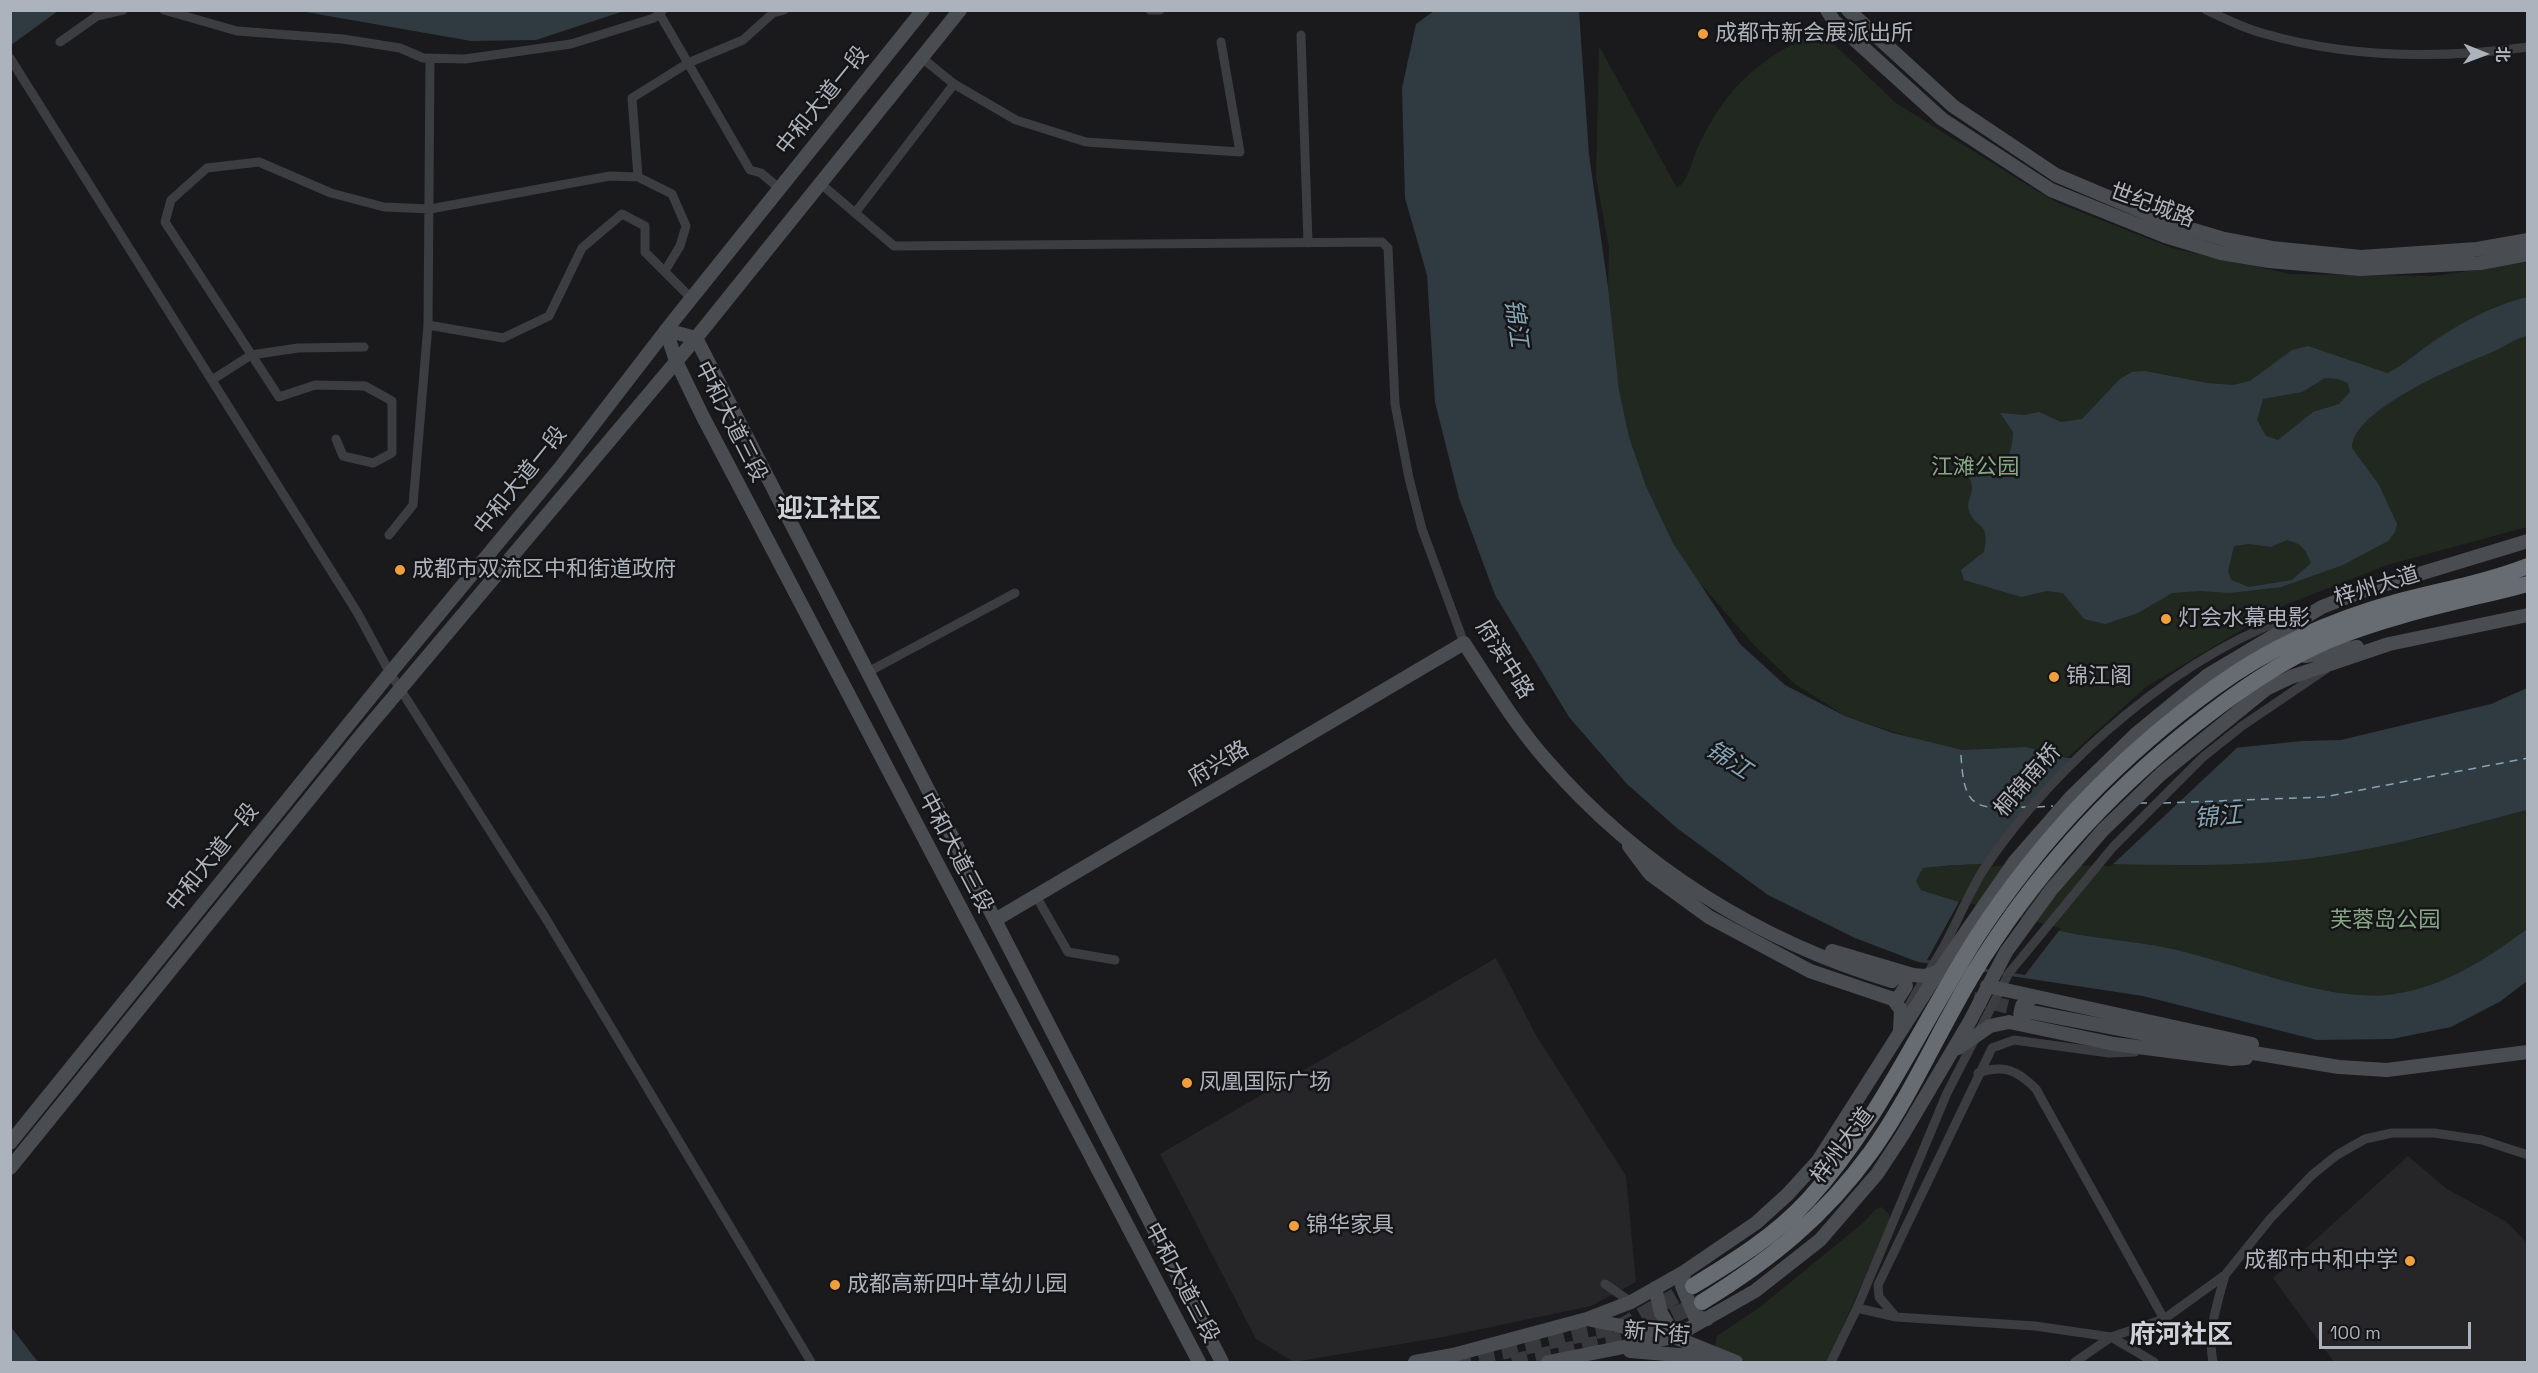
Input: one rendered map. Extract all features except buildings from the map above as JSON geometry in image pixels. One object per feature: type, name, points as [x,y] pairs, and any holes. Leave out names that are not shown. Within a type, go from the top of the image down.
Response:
[{"type":"highway","name":"梓州大道","points":[[2212,681],[2308,633],[2397,602],[2528,566]]},
{"type":"highway","name":"梓州大道","points":[[1702,1302],[1762,1264],[1815,1217],[1842,1189],[1871,1152],[1897,1112],[1972,975],[2043,875],[2077,834],[2129,779],[2233,714],[2291,658],[2369,627],[2528,584]]},
{"type":"highway","points":[[1938,971],[1979,934],[2027,867],[2080,805],[2212,681]]},
{"type":"highway","name":"梓州大道","points":[[1689,1279],[1769,1236],[1806,1202],[1833,1170],[1865,1126],[1938,971]]},
{"type":"main road","name":"中和大道一段","points":[[10,1143],[390,673],[560,468],[691,298],[923,10]]},
{"type":"main road","name":"中和大道一段","points":[[10,1168],[401,690],[696,338],[960,10]]},
{"type":"main road","name":"世纪城路","points":[[1827,10],[1834,21],[1942,119],[2051,190],[2165,236],[2240,256],[2360,269],[2480,263],[2528,254]]},
{"type":"main road","name":"世纪城路","points":[[1848,10],[1953,105],[2056,176],[2167,222],[2224,238],[2272,248],[2361,257],[2477,249],[2528,240]]},
{"type":"main road","points":[[666,330],[696,338],[1222,1362]]},
{"type":"main road","name":"中和大道三段","points":[[666,330],[676,362],[1199,1362]]},
{"type":"main road","points":[[2212,681],[2322,607],[2363,591],[2528,541]]},
{"type":"main road","points":[[2291,658],[2389,644],[2528,615]]},
{"type":"main road","name":"府滨中路","points":[[1464,643],[1546,760],[1616,830],[1681,880],[1768,933],[1860,971],[1896,976],[1938,971]]},
{"type":"main road","name":"府兴路","points":[[995,920],[1464,643]]},
{"type":"main road","points":[[1548,1362],[1674,1336],[1755,1291],[1796,1262],[1846,1213],[1902,1136],[1993,985],[2006,952],[2051,890],[2103,830],[2160,774],[2266,689],[2340,659],[2389,644]]},
{"type":"main road","points":[[1616,830],[1650,874],[1709,917],[1810,971],[1893,999],[1901,1010],[1899,1035]]},
{"type":"main road","points":[[1707,1319],[1695,1317],[1682,1286],[1788,1194],[1830,1143],[1938,971]]},
{"type":"main road","points":[[1893,999],[1899,997],[1906,987],[1904,976],[1896,976]]},
{"type":"main road","points":[[1993,985],[2030,1011],[2114,1044],[2232,1059],[2272,1056]]},
{"type":"main road","points":[[1952,1052],[1979,1032],[2030,1011],[2339,1067],[2387,1070],[2528,1052]]},
{"type":"main road","points":[[1414,1362],[1453,1355],[1587,1319],[1631,1302],[1655,1288],[1689,1279]]},
{"type":"main road","points":[[1655,1288],[1661,1313],[1674,1336],[1691,1356]]},
{"type":"main road","name":"新下街","points":[[1587,1319],[1674,1336],[1736,1362]]},
{"type":"main road","name":"新下街","points":[[1601,1351],[1655,1351],[1691,1356],[1708,1362]]},
{"type":"street","points":[[60,42],[97,16],[123,10]]},
{"type":"street","points":[[164,10],[237,31],[343,39],[400,48],[430,58],[465,59],[571,44],[654,18],[661,12],[750,170],[761,173],[780,189]]},
{"type":"street","points":[[638,177],[632,98],[688,63],[743,40],[773,13],[784,10]]},
{"type":"street","points":[[1150,10],[1160,10]]},
{"type":"street","points":[[2206,10],[2261,33],[2373,52],[2424,56],[2482,53],[2528,47]]},
{"type":"street","points":[[1301,34],[1308,243]]},
{"type":"street","points":[[922,58],[954,84],[1016,120],[1086,142],[1240,152],[1221,42]]},
{"type":"street","points":[[10,58],[357,612],[390,673],[548,922],[811,1362]]},
{"type":"street","points":[[389,536],[413,505],[428,325],[430,58]]},
{"type":"street","points":[[855,213],[954,84]]},
{"type":"street","points":[[336,440],[343,456],[373,463],[392,453],[392,401],[364,386],[315,385],[279,397],[165,222],[171,200],[207,168],[259,162],[331,193],[384,207],[430,209],[610,176],[638,177],[672,194],[686,226],[680,246],[665,271]]},
{"type":"street","name":"府滨中路","points":[[820,184],[894,246],[1382,242],[1388,248],[1395,404],[1408,478],[1422,529],[1464,643]]},
{"type":"street","points":[[428,325],[503,339],[549,316],[582,248],[622,214],[645,226],[645,252],[691,298]]},
{"type":"street","points":[[212,380],[251,355],[298,348],[364,347]]},
{"type":"street","points":[[868,672],[1015,593]]},
{"type":"street","name":"桐锦南桥","points":[[1902,1020],[1938,971],[1944,945],[1976,882],[2021,821],[2080,756],[2142,701],[2200,661],[2281,620],[2322,607]]},
{"type":"street","points":[[1831,1362],[1857,1308],[1947,1094],[1979,1032],[1993,985],[2009,973],[2113,847],[2204,758],[2233,714]]},
{"type":"street","points":[[1036,896],[1068,952],[1115,960]]},
{"type":"street","points":[[1896,1317],[1879,1297],[1878,1285],[1992,1048],[2014,1040],[2109,1053],[2165,1050]]},
{"type":"street","points":[[1978,1073],[2001,1067],[2012,1069],[2036,1089],[2164,1319]]},
{"type":"street","points":[[2075,1362],[2111,1337],[2164,1319],[2225,1275],[2270,1219],[2312,1175],[2337,1155],[2365,1139],[2392,1133],[2434,1133],[2482,1140],[2528,1155]]},
{"type":"street","points":[[2213,1362],[2210,1347],[2211,1326],[2225,1275]]},
{"type":"street","points":[[1605,1284],[1631,1302]]},
{"type":"street","points":[[1857,1308],[1896,1317],[2035,1326],[2111,1337],[2154,1362]]},
{"type":"shaded area","points":[[1496,958],[1537,1037],[1626,1176],[1636,1282],[1591,1306],[1443,1337],[1294,1362],[1256,1339],[1160,1154]]},
{"type":"shaded area","name":"成都市中和中学","points":[[2408,1156],[2447,1189],[2507,1222],[2527,1243],[2527,1362],[2334,1362],[2273,1278]]},
{"type":"green space","name":"江滩公园","points":[[1820,31],[1896,103],[2029,186],[2058,203],[2172,248],[2290,274],[2434,276],[2527,262],[2527,527],[2387,565],[2280,607],[2146,687],[2067,758],[2026,747],[1962,750],[1943,748],[1845,716],[1795,684],[1755,646],[1696,579],[1673,543],[1646,486],[1629,437],[1619,390],[1608,287],[1609,248],[1596,177],[1599,46],[1677,188],[1688,175],[1709,126],[1733,91],[1762,63]]},
{"type":"green space","name":"芙蓉岛公园","points":[[2527,810],[2527,929],[2465,970],[2431,985],[2394,994],[2340,993],[2311,988],[2168,948],[2065,932],[1921,890],[1916,881],[1923,868],[2015,861],[2157,864],[2416,839]]},
{"type":"green space","points":[[1881,1207],[1889,1214],[1889,1222],[1827,1362],[1768,1364],[1752,1362],[1725,1355],[1715,1347],[1717,1336],[1760,1307]]},
{"type":"water","points":[[11,10],[58,10],[58,11],[11,45]]},
{"type":"water","points":[[624,10],[536,40],[471,41],[300,11]]},
{"type":"water","name":"锦江","points":[[1434,11],[1579,11],[1589,155],[1608,287],[1619,390],[1629,437],[1646,486],[1673,543],[1740,644],[1785,685],[1845,716],[1893,733],[1962,750],[2026,747],[2067,758],[2166,755],[2302,741],[2341,740],[2491,704],[2527,688],[2527,810],[2395,843],[2294,860],[2218,865],[2007,863],[1923,868],[1916,881],[1921,890],[2065,932],[2168,948],[2311,988],[2368,995],[2394,994],[2413,990],[2448,978],[2481,961],[2527,929],[2527,981],[2501,1001],[2451,1027],[2392,1039],[2317,1040],[2143,996],[1918,962],[1855,938],[1768,895],[1678,829],[1627,784],[1569,717],[1495,595],[1459,498],[1435,402],[1427,275],[1405,198],[1402,88],[1416,24]]},
{"type":"water","points":[[2527,297],[2527,336],[2409,391],[2387,404],[2356,434],[2352,448],[2379,485],[2397,524],[2395,532],[2388,541],[2343,565],[2281,587],[2230,593],[2200,591],[2172,593],[2138,613],[2105,624],[2084,619],[2063,593],[2047,591],[2021,597],[1964,580],[1961,570],[1984,552],[1986,542],[1986,535],[1982,527],[1969,511],[1972,488],[1966,466],[1971,463],[1996,463],[2006,458],[2010,452],[2013,432],[2000,413],[2024,415],[2039,412],[2061,422],[2082,419],[2120,379],[2132,372],[2145,371],[2207,383],[2233,385],[2250,381],[2292,350],[2308,346],[2387,373],[2464,322]],"holes":[[[2325,378],[2348,383],[2350,392],[2339,404],[2313,412],[2278,440],[2266,436],[2257,420],[2263,399],[2302,392]],[[2287,540],[2302,547],[2311,563],[2292,580],[2249,587],[2231,580],[2228,571],[2234,546],[2249,544],[2271,547]]]},
{"type":"water","points":[[11,1327],[38,1362],[11,1362]]},
{"type":"pier","points":[[2239,746],[2111,866],[2015,864],[1980,868],[2080,754],[2166,752]]},
{"type":"pier","points":[[1960,900],[2061,928],[2025,975],[1927,960]]},
{"type":"ferry route","points":[[1961,755],[1965,787],[1975,802],[1984,806],[2026,807]]},
{"type":"ferry route","points":[[2163,803],[2324,797],[2528,758]]},
{"type":"ferry route","points":[[2139,803],[2152,803]]},
{"type":"ferry route","points":[[2037,807],[2053,806]]},
{"type":"tunnel","points":[[1953,994],[2031,1012]]},
{"type":"tunnel","points":[[1455,1362],[1624,1325],[1693,1286]]},
{"type":"tunnel","points":[[1512,1362],[1624,1338],[1702,1302]]},
{"type":"place","name":"成都市新会展派出所","points":[[1703,34]]},
{"type":"place","name":"成都市双流区中和街道政府","points":[[400,570]]},
{"type":"place","name":"灯会水幕电影","points":[[2166,619]]},
{"type":"place","name":"锦江阁","points":[[2054,677]]},
{"type":"place","name":"凤凰国际广场","points":[[1187,1083]]},
{"type":"place","name":"锦华家具","points":[[1294,1226]]},
{"type":"place","name":"成都市中和中学","points":[[2410,1261]]},
{"type":"place","name":"成都高新四叶草幼儿园","points":[[835,1285]]},
{"type":"district","name":"迎江社区","points":[[829,510]]},
{"type":"district","name":"府河社区","points":[[2181,1336]]}]
